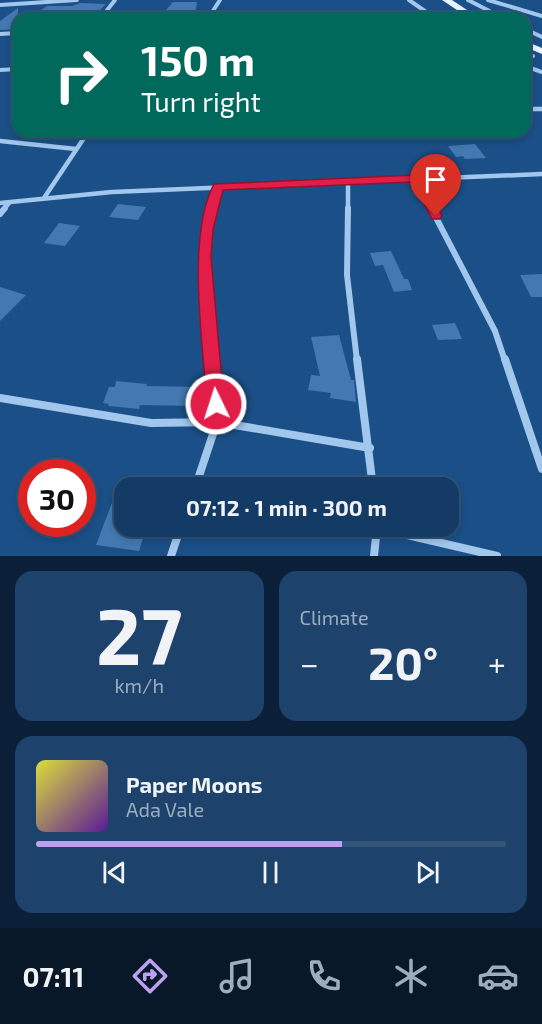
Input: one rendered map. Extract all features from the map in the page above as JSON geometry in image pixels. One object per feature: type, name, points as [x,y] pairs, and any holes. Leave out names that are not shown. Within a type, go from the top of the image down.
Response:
[{"type":"main road","points":[[447,0],[466,12]]},
{"type":"main road","points":[[436,3],[450,12]]},
{"type":"street","points":[[0,5],[16,2],[77,0]]},
{"type":"street","points":[[106,12],[115,0]]},
{"type":"street","points":[[409,0],[424,12]]},
{"type":"street","points":[[468,0],[491,12]]},
{"type":"street","points":[[488,0],[528,12]]},
{"type":"street","points":[[44,198],[84,138]]},
{"type":"street","points":[[0,141],[76,149]]},
{"type":"street","points":[[0,203],[112,192],[542,174]]},
{"type":"street","points":[[416,178],[495,331],[542,469]]},
{"type":"street","points":[[348,181],[347,275],[372,477]]},
{"type":"street","points":[[199,477],[217,422],[204,257],[206,230],[218,187]]},
{"type":"street","points":[[0,214],[9,202]]},
{"type":"street","points":[[0,398],[151,423],[217,422],[370,448]]},
{"type":"street","points":[[171,556],[177,537]]},
{"type":"street","points":[[374,556],[376,537]]},
{"type":"street","points":[[418,537],[497,556]]},
{"type":"building","points":[[173,2],[197,2],[196,12],[164,12]]},
{"type":"building","points":[[80,3],[106,4],[98,12],[38,12],[47,6],[72,6]]},
{"type":"building","points":[[12,12],[12,29],[0,30],[0,21]]},
{"type":"building","points":[[475,144],[486,158],[456,157],[448,146]]},
{"type":"building","points":[[118,204],[146,207],[138,220],[109,217]]},
{"type":"building","points":[[59,223],[80,226],[65,246],[44,243]]},
{"type":"building","points":[[391,251],[404,279],[408,279],[412,290],[394,292],[383,265],[375,266],[370,253]]},
{"type":"building","points":[[542,274],[542,297],[531,297],[520,275]]},
{"type":"building","points":[[0,287],[26,295],[0,321]]},
{"type":"building","points":[[455,323],[462,339],[438,340],[432,325]]},
{"type":"building","points":[[339,335],[351,380],[354,380],[356,402],[330,398],[331,393],[308,390],[311,375],[320,376],[311,337]]},
{"type":"building","points":[[116,381],[147,384],[146,386],[199,387],[197,406],[140,405],[139,409],[108,406],[109,404],[103,403],[109,387],[115,387]]},
{"type":"building","points":[[114,500],[114,537],[143,537],[139,551],[96,545]]},
{"type":"route","points":[[216,404],[204,257],[206,230],[218,187],[416,178],[436,216]]}]
